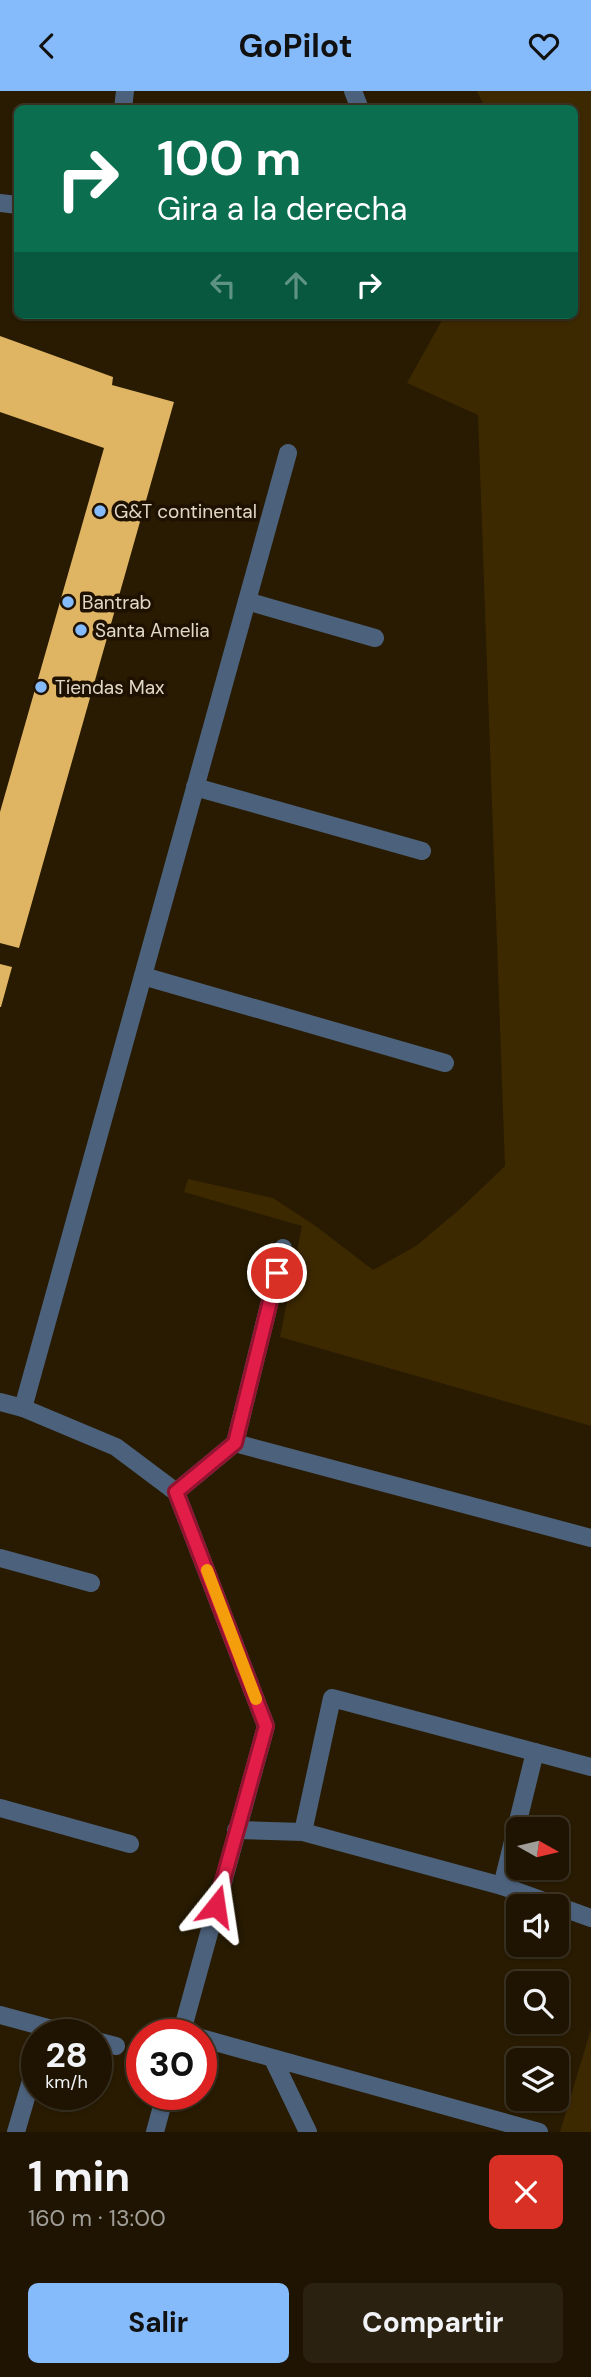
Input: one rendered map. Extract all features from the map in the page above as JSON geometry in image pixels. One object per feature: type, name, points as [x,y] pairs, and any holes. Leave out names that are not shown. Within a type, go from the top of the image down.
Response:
[{"type":"street","points":[[23,1408],[288,453]]},
{"type":"street","points":[[247,601],[375,638]]},
{"type":"street","points":[[195,787],[422,851]]},
{"type":"street","points":[[143,976],[444,1063]]},
{"type":"street","points":[[176,1492],[235,1443],[283,1248]]},
{"type":"street","points":[[0,1402],[23,1408],[116,1447],[176,1492],[266,1726],[236,1830],[188,2019]]},
{"type":"street","points":[[235,1443],[591,1538]]},
{"type":"street","points":[[0,1558],[90,1583]]},
{"type":"street","points":[[303,1832],[332,1698],[591,1767]]},
{"type":"street","points":[[502,1886],[535,1752]]},
{"type":"street","points":[[0,1808],[130,1844]]},
{"type":"street","points":[[236,1830],[303,1832],[502,1886],[591,1918]]},
{"type":"street","points":[[0,2015],[21,2022]]},
{"type":"street","points":[[217,2043],[539,2132]]},
{"type":"street","points":[[112,2045],[116,2046]]},
{"type":"street","points":[[273,2059],[308,2132]]},
{"type":"street","points":[[16,2132],[22,2110]]},
{"type":"street","points":[[155,2132],[160,2110]]},
{"type":"shaded area","points":[[477,91],[591,91],[591,1426],[280,1337],[302,1226],[184,1192],[188,1179],[273,1198],[317,1227],[373,1270],[416,1246],[505,1166],[478,415],[407,383],[443,319],[578,319],[578,105],[484,105]]},
{"type":"shaded area","points":[[591,2029],[591,2132],[560,2132],[566,2111],[569,2111],[569,2102]]},
{"type":"building","name":"Santa Amelia","points":[[0,336],[113,377],[112,385],[174,402],[19,948],[0,943],[0,812],[104,448],[0,412]]},
{"type":"building","points":[[0,964],[12,967],[1,1007],[0,1007]]},
{"type":"slow traffic","points":[[207,1570],[256,1699]]},
{"type":"place","name":"G&T continental","points":[[100,511]]},
{"type":"place","name":"Bantrab","points":[[68,602]]},
{"type":"place","name":"Santa Amelia","points":[[81,630]]},
{"type":"place","name":"Tiendas Max","points":[[41,687]]},
{"type":"route","points":[[216,1906],[266,1726],[176,1492],[235,1443],[277,1273]]}]
